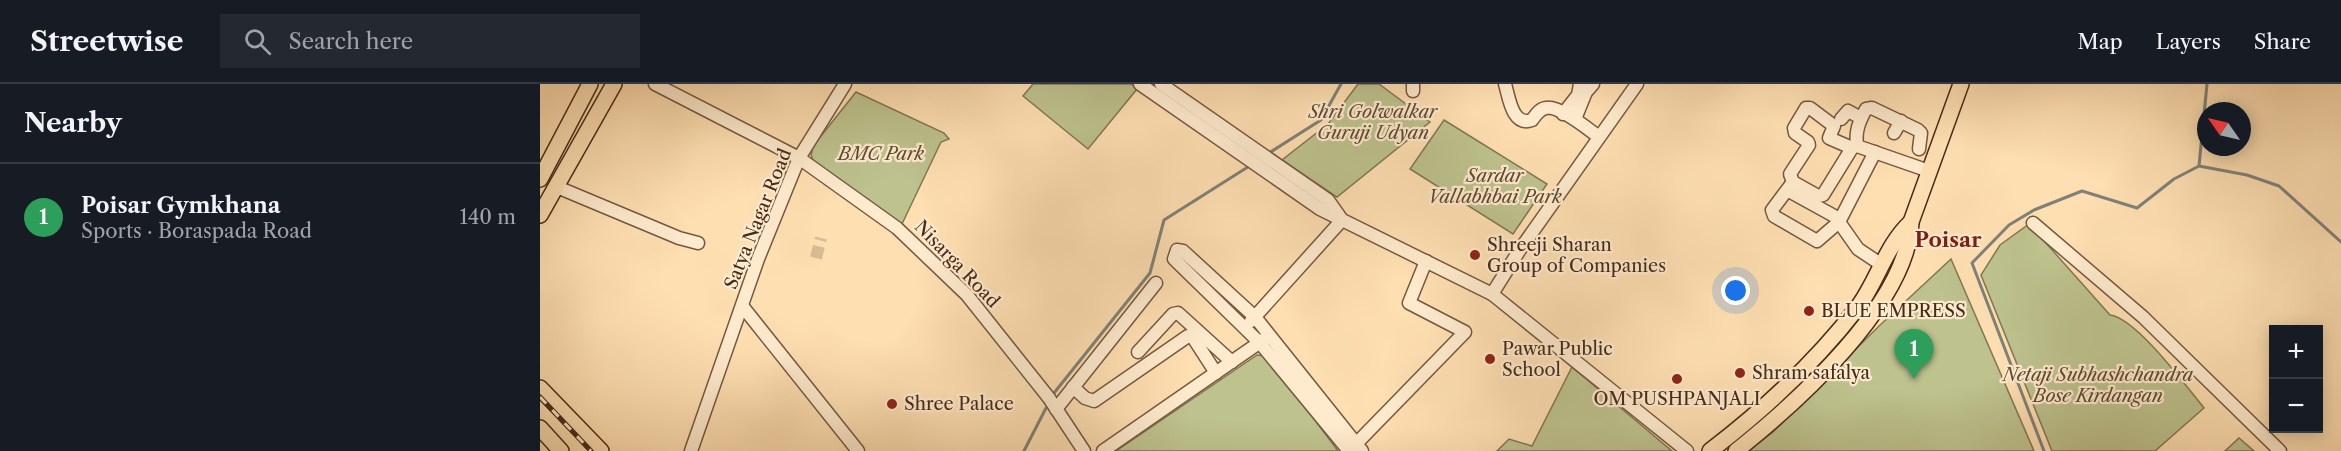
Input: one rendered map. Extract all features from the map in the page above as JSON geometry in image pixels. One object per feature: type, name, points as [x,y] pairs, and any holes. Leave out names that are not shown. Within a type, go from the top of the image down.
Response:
[{"type":"main road","points":[[540,179],[590,84]]},
{"type":"main road","points":[[540,215],[614,84]]},
{"type":"main road","points":[[1736,451],[1774,420],[1811,385],[1869,319],[1886,295],[1911,235],[1911,222],[1961,84]]},
{"type":"main road","points":[[1710,451],[1798,377],[1856,309],[1898,234],[1911,222]]},
{"type":"main road","points":[[1856,309],[1869,319]]},
{"type":"main road","points":[[540,388],[601,451]]},
{"type":"main road","points":[[540,428],[557,450]]},
{"type":"street","name":"Nisarga Road","points":[[655,84],[799,158],[897,228],[967,295],[1056,409],[1084,451]]},
{"type":"street","name":"Satya Nagar Road","points":[[691,451],[758,259],[799,158],[845,84]]},
{"type":"street","points":[[1140,84],[1266,164],[1320,209],[1492,294],[1687,451]]},
{"type":"street","points":[[1161,84],[1240,147]]},
{"type":"street","points":[[1505,84],[1515,117],[1521,121],[1532,120],[1547,107],[1556,108],[1599,137]]},
{"type":"street","points":[[1563,114],[1578,95],[1580,84]]},
{"type":"street","points":[[1575,119],[1586,92],[1593,84]]},
{"type":"street","points":[[1492,294],[1637,84]]},
{"type":"street","points":[[1875,152],[1839,222],[1817,241],[1774,216],[1772,210],[1790,185],[1790,174],[1809,145],[1795,133],[1794,128],[1806,108],[1810,108],[1834,126],[1829,138],[1875,152],[1929,171]]},
{"type":"street","points":[[1790,185],[1818,196],[1823,195],[1854,147],[1855,133],[1866,109],[1872,108],[1922,133],[1918,150]]},
{"type":"street","points":[[1841,118],[1848,111],[1861,118]]},
{"type":"street","points":[[1894,133],[1901,121]]},
{"type":"street","points":[[1790,185],[1836,217],[1858,249],[1882,266]]},
{"type":"street","points":[[557,187],[679,238],[698,243]]},
{"type":"street","points":[[1245,328],[1342,219]]},
{"type":"street","points":[[2033,223],[2144,317],[2280,451]]},
{"type":"street","points":[[1265,339],[1245,328],[1174,259],[1177,249],[1183,251],[1255,317],[1265,339],[1354,449],[1466,332],[1410,303],[1426,261]]},
{"type":"street","points":[[1056,409],[1156,284]]},
{"type":"street","name":"Satya Nagar Road","points":[[742,307],[858,451]]},
{"type":"street","points":[[1137,352],[1173,314],[1178,313],[1232,362]]},
{"type":"street","points":[[1073,387],[1085,398],[1094,401],[1188,336],[1192,336],[1216,373]]},
{"type":"street","points":[[1103,451],[1265,339]]},
{"type":"green space","points":[[1033,84],[1131,84],[1137,89],[1088,149],[1023,96]]},
{"type":"green space","name":"Shri Golwalkar Guruji Udyan","points":[[1358,84],[1379,84],[1430,122],[1337,197],[1282,160],[1328,124]]},
{"type":"green space","name":"BMC Park","points":[[856,92],[944,133],[949,139],[941,142],[902,224],[815,165],[811,155],[813,146]]},
{"type":"green space","name":"Sardar Vallabhbai Park","points":[[1444,120],[1547,184],[1513,234],[1410,169]]},
{"type":"green space","name":"Netaji Subhashchandra Bose Kirdangan","points":[[2029,224],[2110,315],[2121,319],[2146,340],[2204,408],[2155,451],[2052,451],[1981,275],[2000,245]]},
{"type":"green space","points":[[1951,259],[2034,451],[1748,451],[1773,432],[1879,326]]},
{"type":"green space","points":[[1257,355],[1267,356],[1338,451],[1116,451]]},
{"type":"green space","points":[[1572,367],[1672,451],[1497,451],[1509,439],[1532,446]]},
{"type":"green space","points":[[2239,438],[2254,451],[2225,451]]},
{"type":"waterway","points":[[1269,153],[1321,120],[1341,84]]},
{"type":"waterway","points":[[2044,451],[1972,263],[2009,225],[2034,210],[2082,191],[2137,208],[2174,179],[2199,166],[2207,84]]},
{"type":"waterway","points":[[1054,393],[1150,273],[1164,220],[1251,165]]},
{"type":"waterway","points":[[2199,166],[2247,175],[2279,186],[2341,242]]},
{"type":"waterway","points":[[1024,451],[1046,408]]},
{"type":"tunnel","points":[[816,258],[821,238]]},
{"type":"railway","points":[[540,397],[591,451]]},
{"type":"place","name":"Shreeji Sharan Group of Companies","points":[[1475,255]]},
{"type":"place","name":"BLUE EMPRESS","points":[[1809,311]]},
{"type":"place","name":"Pawar Public School","points":[[1490,359]]},
{"type":"place","name":"Shram safalya","points":[[1740,373]]},
{"type":"place","name":"OM PUSHPANJALI","points":[[1677,379]]},
{"type":"place","name":"Poisar Gymkhana","points":[[1914,379]]},
{"type":"place","name":"Shree Palace","points":[[892,404]]},
{"type":"district","name":"Poisar","points":[[1948,239]]}]
